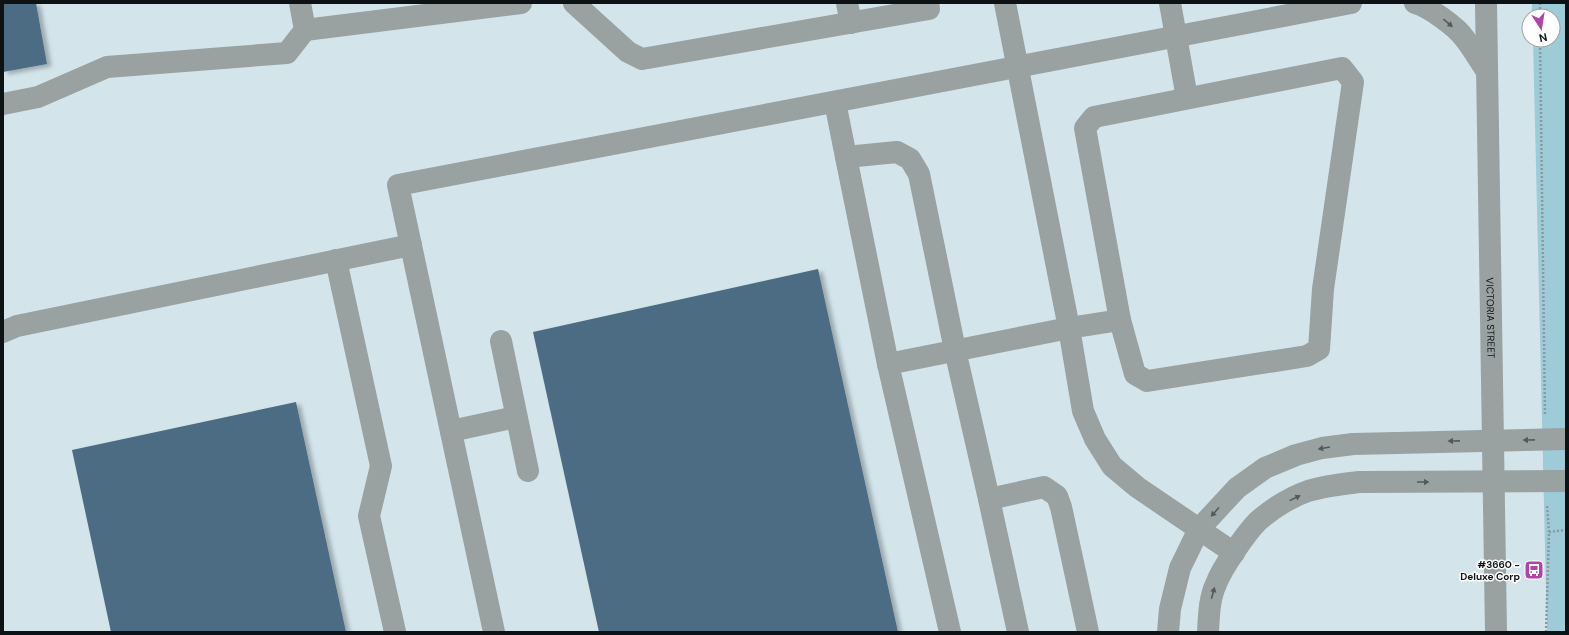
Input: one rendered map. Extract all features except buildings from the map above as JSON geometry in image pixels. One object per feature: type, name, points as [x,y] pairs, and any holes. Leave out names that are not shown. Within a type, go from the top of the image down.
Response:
[{"type":"street","points":[[300,3],[305,30]]},
{"type":"street","points":[[3,104],[38,97],[107,67],[287,53],[305,30],[521,3]]},
{"type":"street","points":[[574,3],[628,52],[642,59],[849,13],[929,9],[928,3]]},
{"type":"street","points":[[1005,3],[1069,328],[1083,411],[1095,439],[1112,466],[1137,487],[1234,553]]},
{"type":"street","points":[[1170,3],[1187,98]]},
{"type":"street","points":[[494,632],[398,186],[1351,3]]},
{"type":"street","points":[[1415,3],[1439,16],[1464,38],[1486,70]]},
{"type":"street","name":"VICTORIA STREET","points":[[1486,3],[1496,632]]},
{"type":"street","points":[[1342,68],[1353,82],[1322,289],[1319,349],[1307,356],[1147,381],[1135,374],[1120,320],[1085,128],[1094,116],[1187,98],[1342,68]]},
{"type":"street","points":[[836,102],[888,364],[950,632]]},
{"type":"street","points":[[846,157],[897,152],[910,159],[920,174],[955,350],[1018,632]]},
{"type":"street","points":[[3,332],[17,326],[411,245]]},
{"type":"street","points":[[336,260],[381,466],[369,516],[395,632]]},
{"type":"street","points":[[888,364],[1069,328],[1120,320]]},
{"type":"street","points":[[501,341],[528,471]]},
{"type":"street","points":[[451,431],[516,417]]},
{"type":"street","points":[[1168,632],[1170,609],[1180,568],[1199,529],[1237,488],[1265,468],[1296,455],[1322,448],[1353,444],[1555,440]]},
{"type":"street","points":[[1208,632],[1210,606],[1216,584],[1234,553],[1258,522],[1281,505],[1308,491],[1359,482],[1556,481]]},
{"type":"street","points":[[989,499],[1044,487],[1057,496],[1061,507],[1088,632]]},
{"type":"path","points":[[1540,48],[1555,440]]},
{"type":"path","points":[[1546,632],[1549,532],[1556,481]]},
{"type":"path","points":[[1549,532],[1566,530]]},
{"type":"shaded area","points":[[1532,3],[1566,3],[1566,632],[1547,632],[1533,48],[1561,48],[1561,8],[1532,8]]},
{"type":"place","name":"#3660 - Deluxe Corp","points":[[1534,570]]}]
